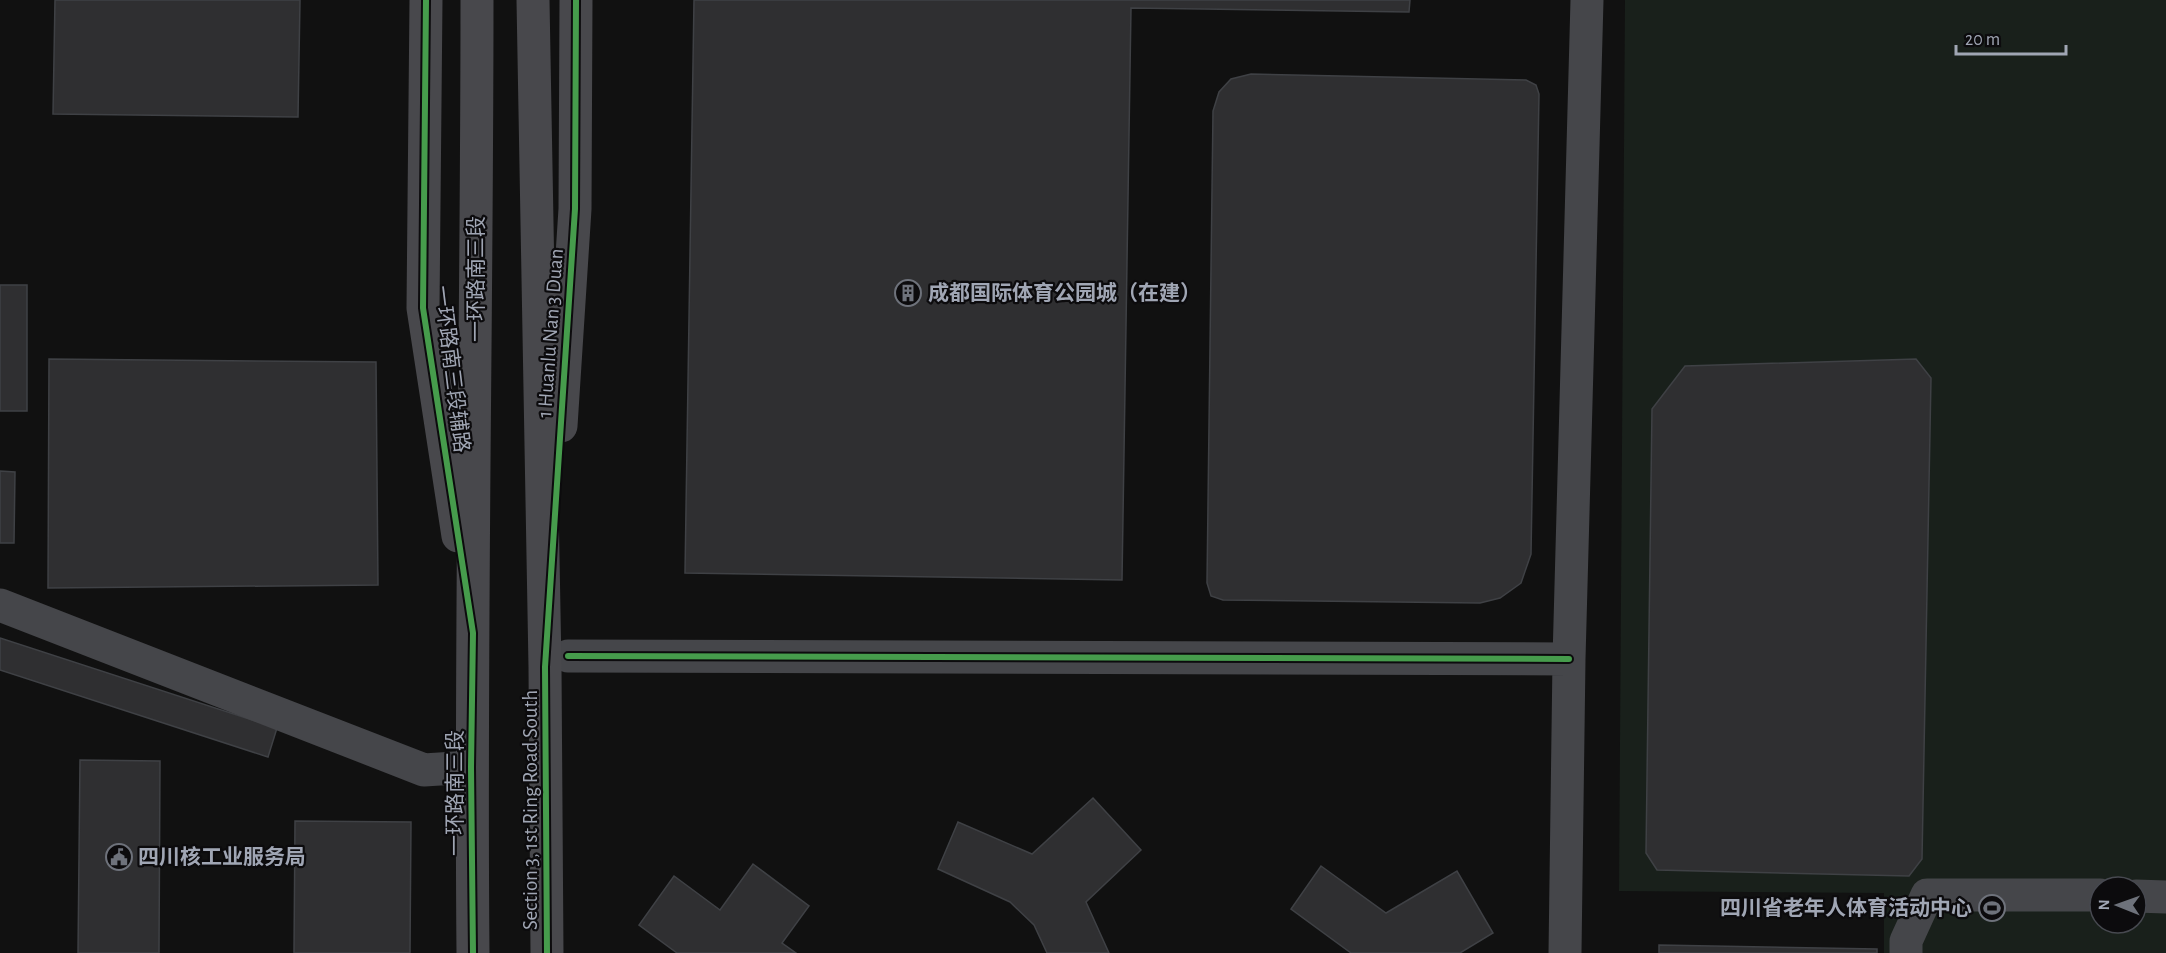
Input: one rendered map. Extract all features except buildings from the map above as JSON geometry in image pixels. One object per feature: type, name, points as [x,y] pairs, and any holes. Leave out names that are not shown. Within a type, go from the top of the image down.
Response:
[{"type":"main road","name":"一环路南三段辅路","points":[[426,0],[423,308],[472,633]]},
{"type":"main road","name":"一环路南三段","points":[[472,953],[471,767],[477,280],[477,0]]},
{"type":"main road","name":"Section 3, 1st Ring Road South","points":[[533,0],[557,661],[547,953]]},
{"type":"main road","name":"1 Huanlu Nan 3 Duan","points":[[557,661],[575,209],[576,0]]},
{"type":"street","points":[[1565,953],[1569,659],[1587,0]]},
{"type":"street","points":[[0,605],[424,770],[471,767]]},
{"type":"street","points":[[557,661],[1569,659]]},
{"type":"street","points":[[1906,953],[1906,940],[1927,895],[2088,895]]},
{"type":"street","points":[[2148,896],[2166,897]]},
{"type":"shaded area","points":[[1625,0],[2166,0],[2166,953],[1884,953],[1884,893],[1619,891]]},
{"type":"cycle path","points":[[426,0],[423,308],[473,633],[471,767],[473,953]]},
{"type":"cycle path","points":[[547,953],[545,667],[575,209],[576,0]]},
{"type":"cycle path","points":[[568,656],[1569,659]]},
{"type":"place","name":"成都国际体育公园城（在建）","points":[[908,293]]},
{"type":"place","name":"四川核工业服务局","points":[[119,857]]},
{"type":"place","name":"四川省老年人体育活动中心","points":[[1992,908]]}]
